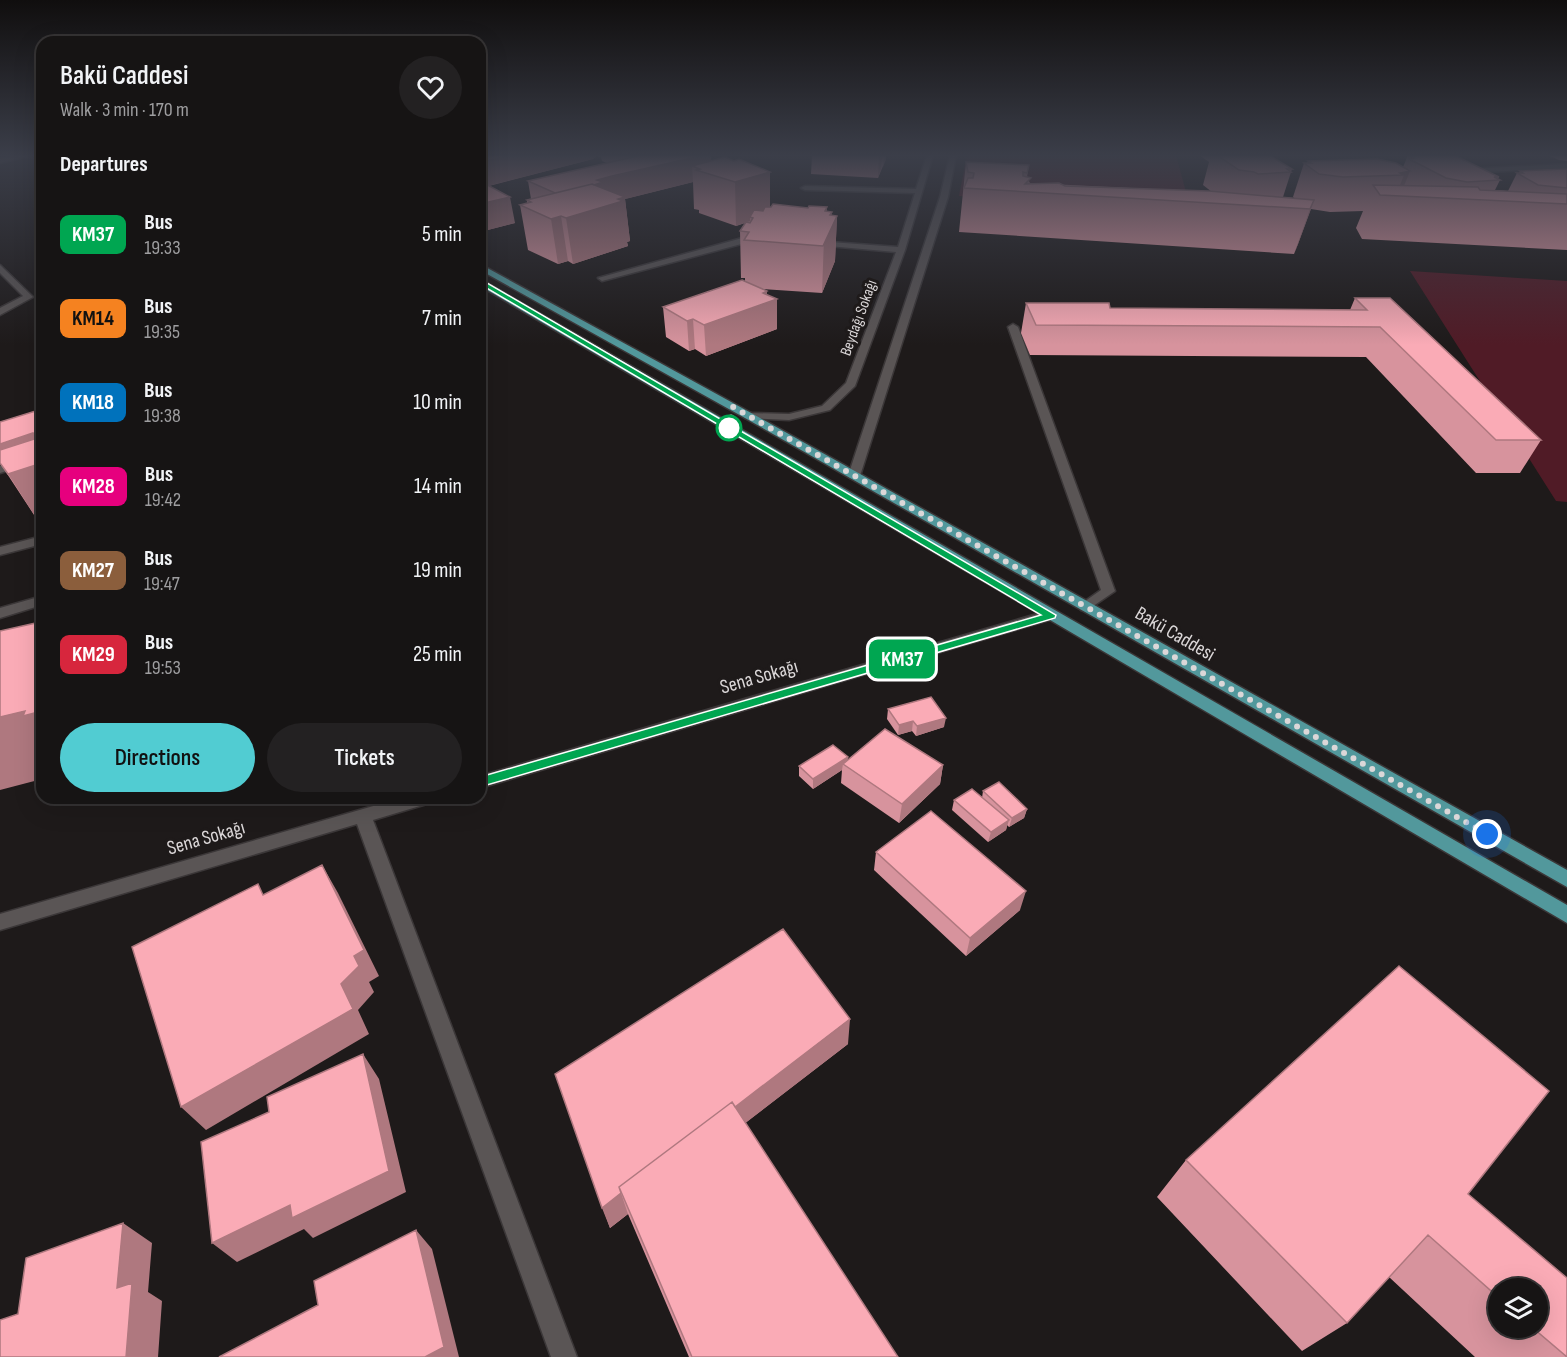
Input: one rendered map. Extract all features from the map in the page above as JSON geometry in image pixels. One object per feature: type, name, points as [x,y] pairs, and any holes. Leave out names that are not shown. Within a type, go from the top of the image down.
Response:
[{"type":"main road","name":"Bakü Caddesi","points":[[486,270],[749,416],[1567,879]]},
{"type":"main road","points":[[486,285],[1567,915]]},
{"type":"street","name":"Beydağı Sokağı","points":[[749,416],[789,417],[826,408],[851,384],[911,218]]},
{"type":"street","points":[[854,476],[937,218]]},
{"type":"street","points":[[602,278],[753,237],[765,238]]},
{"type":"street","points":[[810,242],[901,250]]},
{"type":"street","points":[[0,268],[29,297],[0,312]]},
{"type":"street","points":[[1013,327],[1108,591],[1086,607]]},
{"type":"street","points":[[0,470],[36,458]]},
{"type":"street","points":[[0,551],[36,542]]},
{"type":"street","points":[[0,612],[36,602]]},
{"type":"street","name":"Sena Sokağı","points":[[486,780],[1051,615]]},
{"type":"street","name":"Sena Sokağı","points":[[0,922],[404,804]]},
{"type":"street","points":[[363,816],[564,1357]]},
{"type":"shaded area","points":[[1410,271],[1567,281],[1567,502],[1556,501]]},
{"type":"building","points":[[753,218],[836,218],[823,246],[744,240],[749,232],[740,231],[746,222],[750,223]]},
{"type":"building","points":[[742,280],[767,291],[763,293],[777,299],[704,325],[693,319],[687,321],[663,307]]},
{"type":"building","points":[[1355,298],[1390,298],[1541,440],[1496,440],[1380,327],[1036,325],[1026,303],[1109,303],[1110,308],[1367,310]]},
{"type":"building","points":[[36,411],[36,437],[33,433],[0,444],[0,422]]},
{"type":"building","points":[[36,438],[36,465],[8,474],[0,463],[0,450]]},
{"type":"building","points":[[36,623],[36,713],[23,716],[25,711],[0,717],[0,631]]},
{"type":"building","points":[[931,697],[946,718],[917,726],[913,721],[899,725],[888,709]]},
{"type":"building","points":[[885,729],[943,765],[902,804],[843,764]]},
{"type":"building","points":[[833,745],[848,757],[813,779],[799,766]]},
{"type":"building","points":[[999,782],[1027,809],[1012,818],[983,791]]},
{"type":"building","points":[[972,789],[1009,820],[991,832],[954,800]]},
{"type":"building","points":[[931,811],[1026,891],[970,938],[876,852]]},
{"type":"building","points":[[322,865],[364,950],[354,956],[359,966],[341,984],[353,1009],[181,1107],[132,947],[258,884],[263,895]]},
{"type":"building","points":[[783,929],[850,1019],[735,1107],[732,1102],[619,1187],[621,1193],[602,1208],[555,1074]]},
{"type":"building","points":[[1399,966],[1549,1091],[1468,1194],[1567,1278],[1567,1357],[1545,1338],[1548,1338],[1548,1278],[1488,1278],[1488,1288],[1428,1235],[1347,1323],[1186,1160]]},
{"type":"building","points":[[363,1054],[389,1171],[292,1218],[290,1205],[212,1243],[201,1142],[269,1112],[267,1097]]},
{"type":"building","points":[[732,1102],[898,1357],[692,1357],[619,1187]]},
{"type":"building","points":[[123,1223],[117,1288],[132,1283],[126,1357],[0,1357],[0,1320],[18,1314],[26,1258]]},
{"type":"building","points":[[416,1230],[444,1347],[425,1357],[219,1357],[318,1305],[314,1281]]},
{"type":"bus line","name":"KM37","points":[[486,285],[1051,615],[486,780]]},
{"type":"route","points":[[729,428],[733,407],[1487,834]]}]
